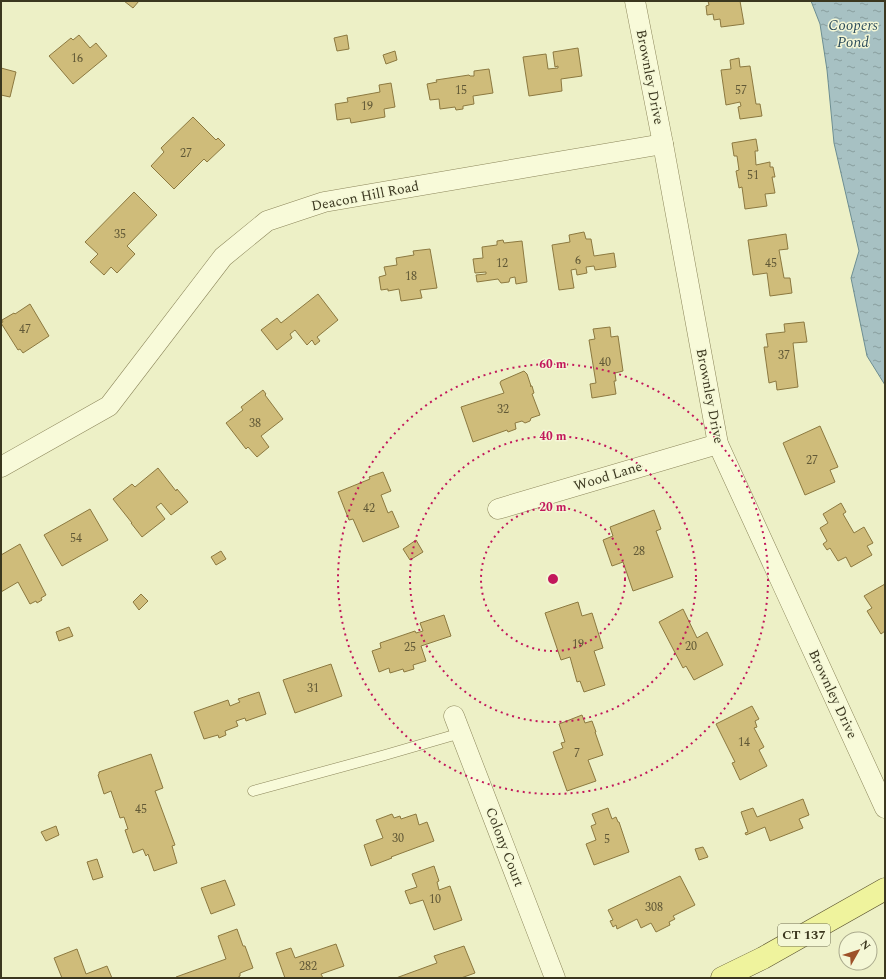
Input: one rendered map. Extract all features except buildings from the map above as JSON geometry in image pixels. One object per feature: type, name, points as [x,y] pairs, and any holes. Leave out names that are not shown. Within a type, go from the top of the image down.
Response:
[{"type":"main road","name":"CT 137","points":[[722,978],[763,958],[885,889]]},
{"type":"street","name":"Brownley Drive","points":[[635,1],[718,444],[885,808]]},
{"type":"street","name":"Deacon Hill Road","points":[[1,466],[109,406],[223,257],[267,221],[324,202],[663,144]]},
{"type":"street","name":"Wood Lane","points":[[498,509],[718,444]]},
{"type":"street","name":"Colony Court","points":[[457,724],[555,978]]},
{"type":"lane","points":[[253,790],[385,755],[457,724]]},
{"type":"water","name":"Coopers Pond","points":[[811,1],[885,1],[885,385],[867,356],[851,278],[859,251],[834,143],[827,70],[820,24]]}]
